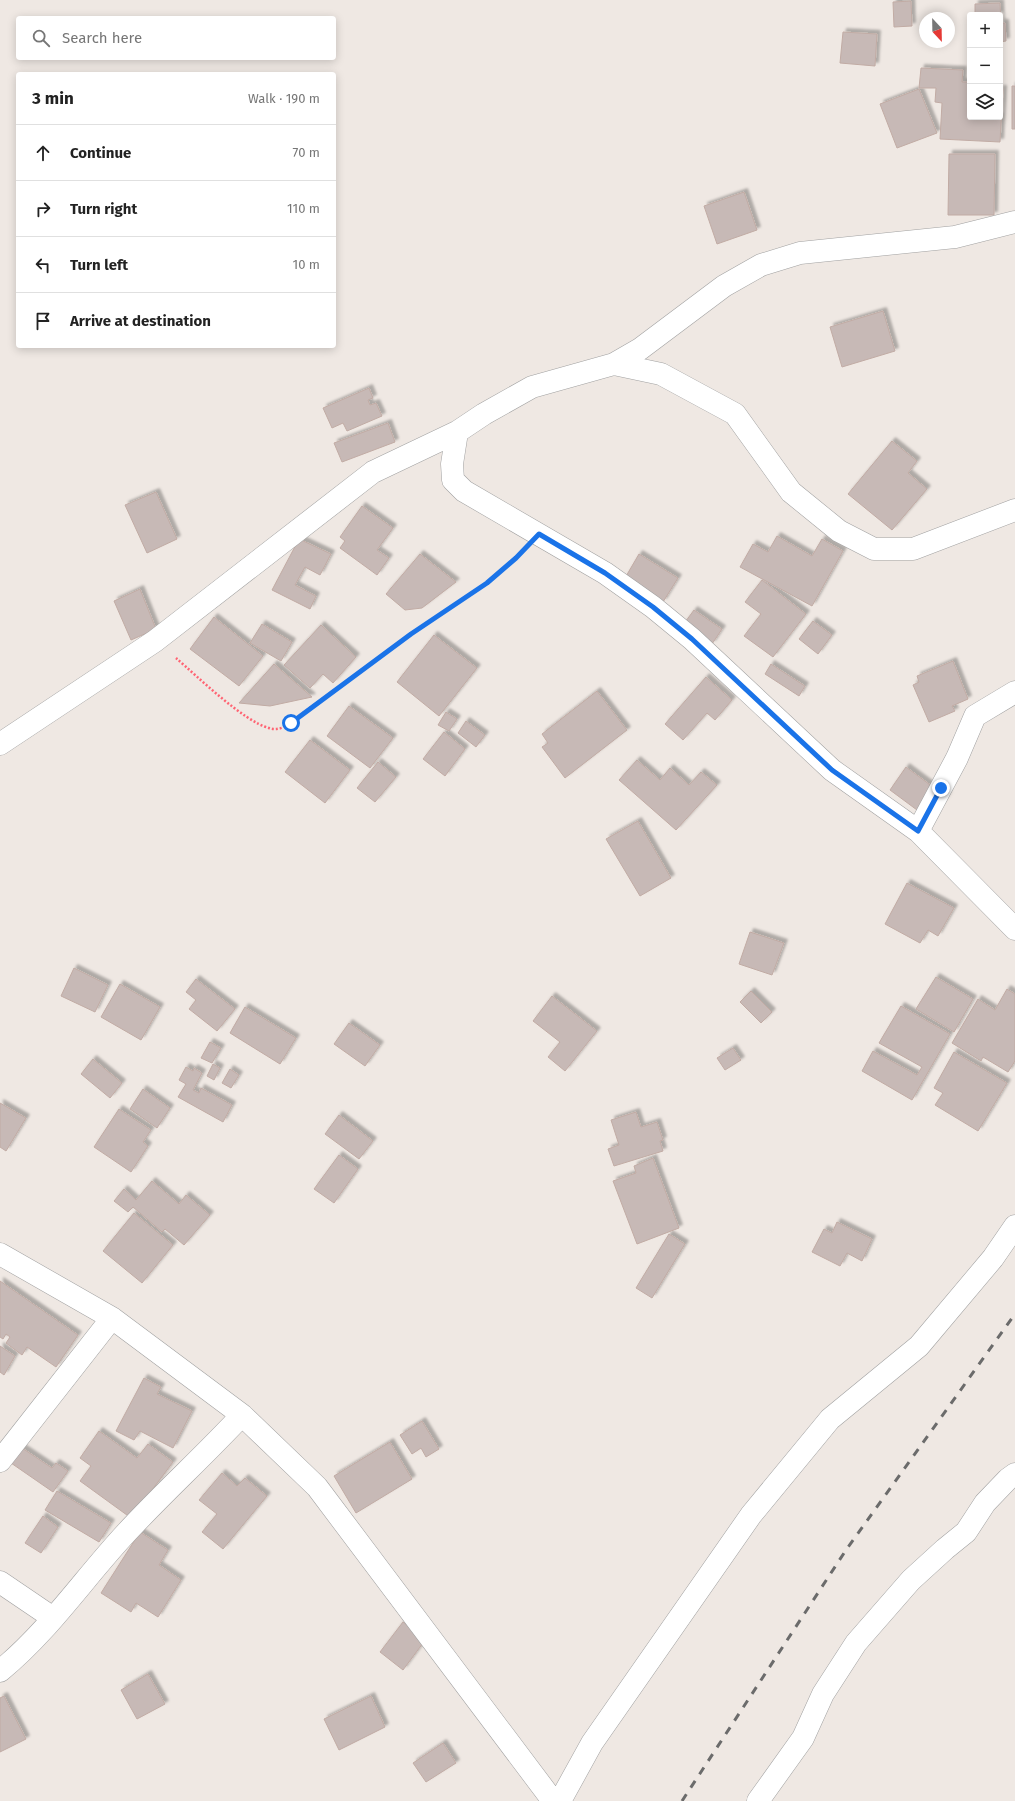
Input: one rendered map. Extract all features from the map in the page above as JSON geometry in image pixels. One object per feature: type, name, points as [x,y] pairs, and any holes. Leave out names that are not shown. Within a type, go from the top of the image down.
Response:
[{"type":"street","points":[[0,744],[155,641],[373,472],[457,432],[484,414],[532,387],[614,364],[640,349],[724,286],[761,265],[800,253],[955,237],[1015,222]]},
{"type":"street","points":[[614,364],[661,374],[735,414],[791,492],[839,531],[874,549],[913,549],[1015,510]]},
{"type":"street","points":[[457,432],[452,464],[453,480],[464,491],[605,573],[653,607],[692,639],[832,770],[918,831],[1015,929]]},
{"type":"street","points":[[918,831],[956,758],[975,716],[1015,692]]},
{"type":"street","points":[[560,1801],[592,1743],[751,1515],[830,1419],[919,1346],[993,1258],[1015,1226]]},
{"type":"street","points":[[0,1254],[112,1318],[242,1414],[317,1488],[553,1801]]},
{"type":"street","points":[[0,1461],[112,1318]]},
{"type":"street","points":[[0,1671],[22,1653],[127,1532],[211,1449],[242,1414]]},
{"type":"street","points":[[758,1801],[803,1738],[823,1694],[856,1643],[911,1580],[966,1532],[985,1503],[1008,1479],[1015,1474]]},
{"type":"street","points":[[0,1582],[53,1618]]},
{"type":"path","points":[[155,641],[233,706],[261,726],[271,729],[284,727],[411,634],[487,583],[516,558],[539,534]]},
{"type":"building","points":[[911,1],[912,26],[894,27],[893,2]]},
{"type":"building","points":[[1000,3],[1000,12],[975,12],[975,4]]},
{"type":"building","points":[[1003,23],[1005,23],[1006,41],[1003,42]]},
{"type":"building","points":[[843,32],[877,34],[875,66],[840,63]]},
{"type":"building","points":[[921,68],[963,70],[962,82],[967,82],[967,120],[1001,120],[1000,142],[940,139],[942,103],[935,102],[936,88],[919,88]]},
{"type":"building","points":[[1012,86],[1015,86],[1015,129],[1012,129]]},
{"type":"building","points":[[919,89],[937,133],[897,148],[880,104]]},
{"type":"building","points":[[949,154],[995,154],[994,215],[948,215]]},
{"type":"building","points":[[744,192],[757,230],[717,244],[704,206]]},
{"type":"building","points":[[883,311],[895,351],[842,367],[830,327]]},
{"type":"building","points":[[369,388],[373,398],[368,400],[370,405],[376,403],[382,416],[347,431],[343,423],[332,428],[323,408]]},
{"type":"building","points":[[388,423],[395,442],[342,462],[334,443]]},
{"type":"building","points":[[892,441],[917,461],[908,473],[927,489],[892,530],[848,494]]},
{"type":"building","points":[[156,492],[177,539],[147,553],[125,505]]},
{"type":"building","points":[[362,506],[393,528],[377,550],[389,558],[377,575],[340,548],[345,541],[340,537]]},
{"type":"building","points":[[777,536],[812,556],[822,539],[843,551],[812,606],[740,567],[753,544],[768,552]]},
{"type":"building","points":[[299,539],[331,554],[320,575],[305,567],[295,585],[316,596],[310,609],[272,590]]},
{"type":"building","points":[[420,554],[456,582],[422,608],[405,610],[386,594]]},
{"type":"building","points":[[639,554],[678,578],[663,602],[625,578]]},
{"type":"building","points":[[762,580],[806,614],[773,657],[744,636],[761,614],[745,602]]},
{"type":"building","points":[[140,589],[156,629],[131,640],[114,601]]},
{"type":"building","points":[[694,610],[722,629],[712,644],[683,625]]},
{"type":"building","points":[[214,617],[263,656],[239,686],[190,649]]},
{"type":"building","points":[[813,621],[832,635],[818,654],[799,639]]},
{"type":"building","points":[[262,624],[292,642],[281,661],[250,643]]},
{"type":"building","points":[[321,625],[356,657],[333,683],[323,674],[310,688],[284,665]]},
{"type":"building","points":[[434,635],[477,668],[439,716],[397,682]]},
{"type":"building","points":[[953,661],[968,699],[952,706],[955,711],[929,722],[913,685],[919,682],[917,676]]},
{"type":"building","points":[[274,664],[312,697],[270,706],[239,703]]},
{"type":"building","points":[[771,664],[805,686],[799,696],[765,674]]},
{"type":"building","points":[[706,677],[732,700],[715,720],[707,713],[683,740],[665,724]]},
{"type":"building","points":[[597,691],[627,730],[565,778],[542,747],[548,743],[542,734]]},
{"type":"building","points":[[349,706],[393,738],[370,768],[327,736]]},
{"type":"building","points":[[446,712],[457,719],[449,731],[438,725]]},
{"type":"building","points":[[466,721],[485,735],[476,747],[458,733]]},
{"type":"building","points":[[444,732],[465,749],[445,776],[423,759]]},
{"type":"building","points":[[310,740],[350,770],[325,803],[285,772]]},
{"type":"building","points":[[637,760],[660,780],[670,768],[689,785],[701,772],[717,785],[676,830],[619,780]]},
{"type":"building","points":[[378,762],[396,777],[375,802],[357,788]]},
{"type":"building","points":[[906,767],[933,787],[917,810],[890,790]]},
{"type":"building","points":[[638,821],[671,878],[640,896],[606,839]]},
{"type":"building","points":[[907,883],[954,908],[938,936],[928,930],[920,943],[885,924]]},
{"type":"building","points":[[750,932],[784,943],[772,975],[739,964]]},
{"type":"building","points":[[74,968],[108,985],[95,1012],[61,996]]},
{"type":"building","points":[[936,977],[973,999],[954,1032],[916,1009]]},
{"type":"building","points":[[196,979],[235,1009],[217,1031],[189,1009],[196,1000],[186,992]]},
{"type":"building","points":[[120,984],[160,1007],[141,1040],[101,1017]]},
{"type":"building","points":[[1007,989],[1015,994],[1015,1061],[1008,1072],[983,1057],[981,1061],[952,1043],[978,999],[995,1010]]},
{"type":"building","points":[[751,991],[772,1012],[761,1023],[740,1002]]},
{"type":"building","points":[[552,996],[597,1031],[565,1071],[548,1057],[560,1042],[533,1021]]},
{"type":"building","points":[[901,1006],[950,1034],[912,1100],[862,1071],[873,1051],[917,1075],[922,1067],[879,1043]]},
{"type":"building","points":[[245,1007],[296,1038],[280,1064],[230,1033]]},
{"type":"building","points":[[349,1023],[380,1045],[365,1066],[334,1044]]},
{"type":"building","points":[[210,1042],[221,1048],[212,1063],[201,1058]]},
{"type":"building","points":[[733,1048],[741,1060],[725,1070],[717,1058]]},
{"type":"building","points":[[954,1052],[1007,1083],[978,1131],[935,1105],[943,1093],[934,1088]]},
{"type":"building","points":[[93,1059],[122,1083],[110,1098],[81,1074]]},
{"type":"building","points":[[213,1064],[220,1068],[214,1080],[207,1076]]},
{"type":"building","points":[[186,1067],[193,1071],[194,1068],[202,1073],[193,1090],[199,1093],[201,1088],[232,1105],[223,1122],[178,1097],[186,1084],[179,1080]]},
{"type":"building","points":[[230,1069],[239,1075],[231,1088],[222,1083]]},
{"type":"building","points":[[143,1089],[170,1108],[157,1128],[130,1109]]},
{"type":"building","points":[[0,1103],[26,1118],[6,1151],[0,1147]]},
{"type":"building","points":[[119,1109],[151,1130],[143,1142],[148,1146],[131,1172],[94,1147]]},
{"type":"building","points":[[636,1112],[641,1127],[657,1122],[663,1140],[660,1141],[663,1151],[614,1166],[608,1149],[619,1145],[611,1120]]},
{"type":"building","points":[[339,1115],[373,1141],[359,1159],[325,1134]]},
{"type":"building","points":[[339,1155],[358,1169],[334,1203],[314,1189]]},
{"type":"building","points":[[653,1158],[679,1228],[637,1244],[613,1181],[636,1173],[634,1166]]},
{"type":"building","points":[[152,1181],[179,1204],[186,1195],[210,1215],[184,1245],[165,1229],[162,1232],[133,1207],[128,1212],[114,1201],[124,1189],[136,1200]]},
{"type":"building","points":[[134,1213],[173,1245],[142,1283],[103,1251]]},
{"type":"building","points":[[837,1222],[872,1239],[862,1261],[847,1253],[840,1266],[812,1252],[824,1229],[832,1233]]},
{"type":"building","points":[[669,1234],[685,1244],[652,1298],[636,1288]]},
{"type":"building","points":[[0,1281],[78,1335],[56,1367],[27,1347],[22,1355],[6,1343],[10,1337],[6,1334],[3,1339],[0,1337]]},
{"type":"building","points":[[0,1346],[15,1356],[4,1375],[0,1372]]},
{"type":"building","points":[[144,1378],[161,1387],[157,1394],[192,1411],[173,1448],[140,1431],[134,1440],[116,1431]]},
{"type":"building","points":[[422,1421],[439,1449],[426,1457],[421,1448],[412,1454],[400,1435]]},
{"type":"building","points":[[99,1431],[137,1458],[148,1444],[173,1462],[131,1518],[80,1481],[91,1466],[80,1458]]},
{"type":"building","points":[[390,1442],[412,1479],[356,1513],[334,1476]]},
{"type":"building","points":[[22,1448],[52,1468],[56,1463],[68,1471],[53,1492],[11,1463]]},
{"type":"building","points":[[222,1473],[237,1486],[245,1478],[267,1496],[223,1549],[202,1532],[217,1514],[199,1500]]},
{"type":"building","points":[[57,1491],[111,1523],[99,1542],[45,1510]]},
{"type":"building","points":[[43,1516],[58,1527],[41,1553],[25,1543]]},
{"type":"building","points":[[140,1532],[168,1550],[159,1565],[181,1580],[158,1617],[136,1603],[131,1612],[101,1593]]},
{"type":"building","points":[[403,1622],[426,1639],[403,1670],[380,1652]]},
{"type":"building","points":[[148,1674],[165,1704],[137,1719],[121,1690]]},
{"type":"building","points":[[4,1696],[26,1739],[0,1752],[0,1698]]},
{"type":"building","points":[[371,1696],[385,1727],[339,1750],[324,1719]]},
{"type":"building","points":[[443,1743],[456,1763],[426,1782],[413,1763]]},
{"type":"railway","points":[[682,1801],[846,1550],[1015,1314]]},
{"type":"route","points":[[291,723],[411,634],[487,583],[516,558],[539,534],[605,573],[653,607],[692,639],[832,770],[918,831],[941,788]]}]
